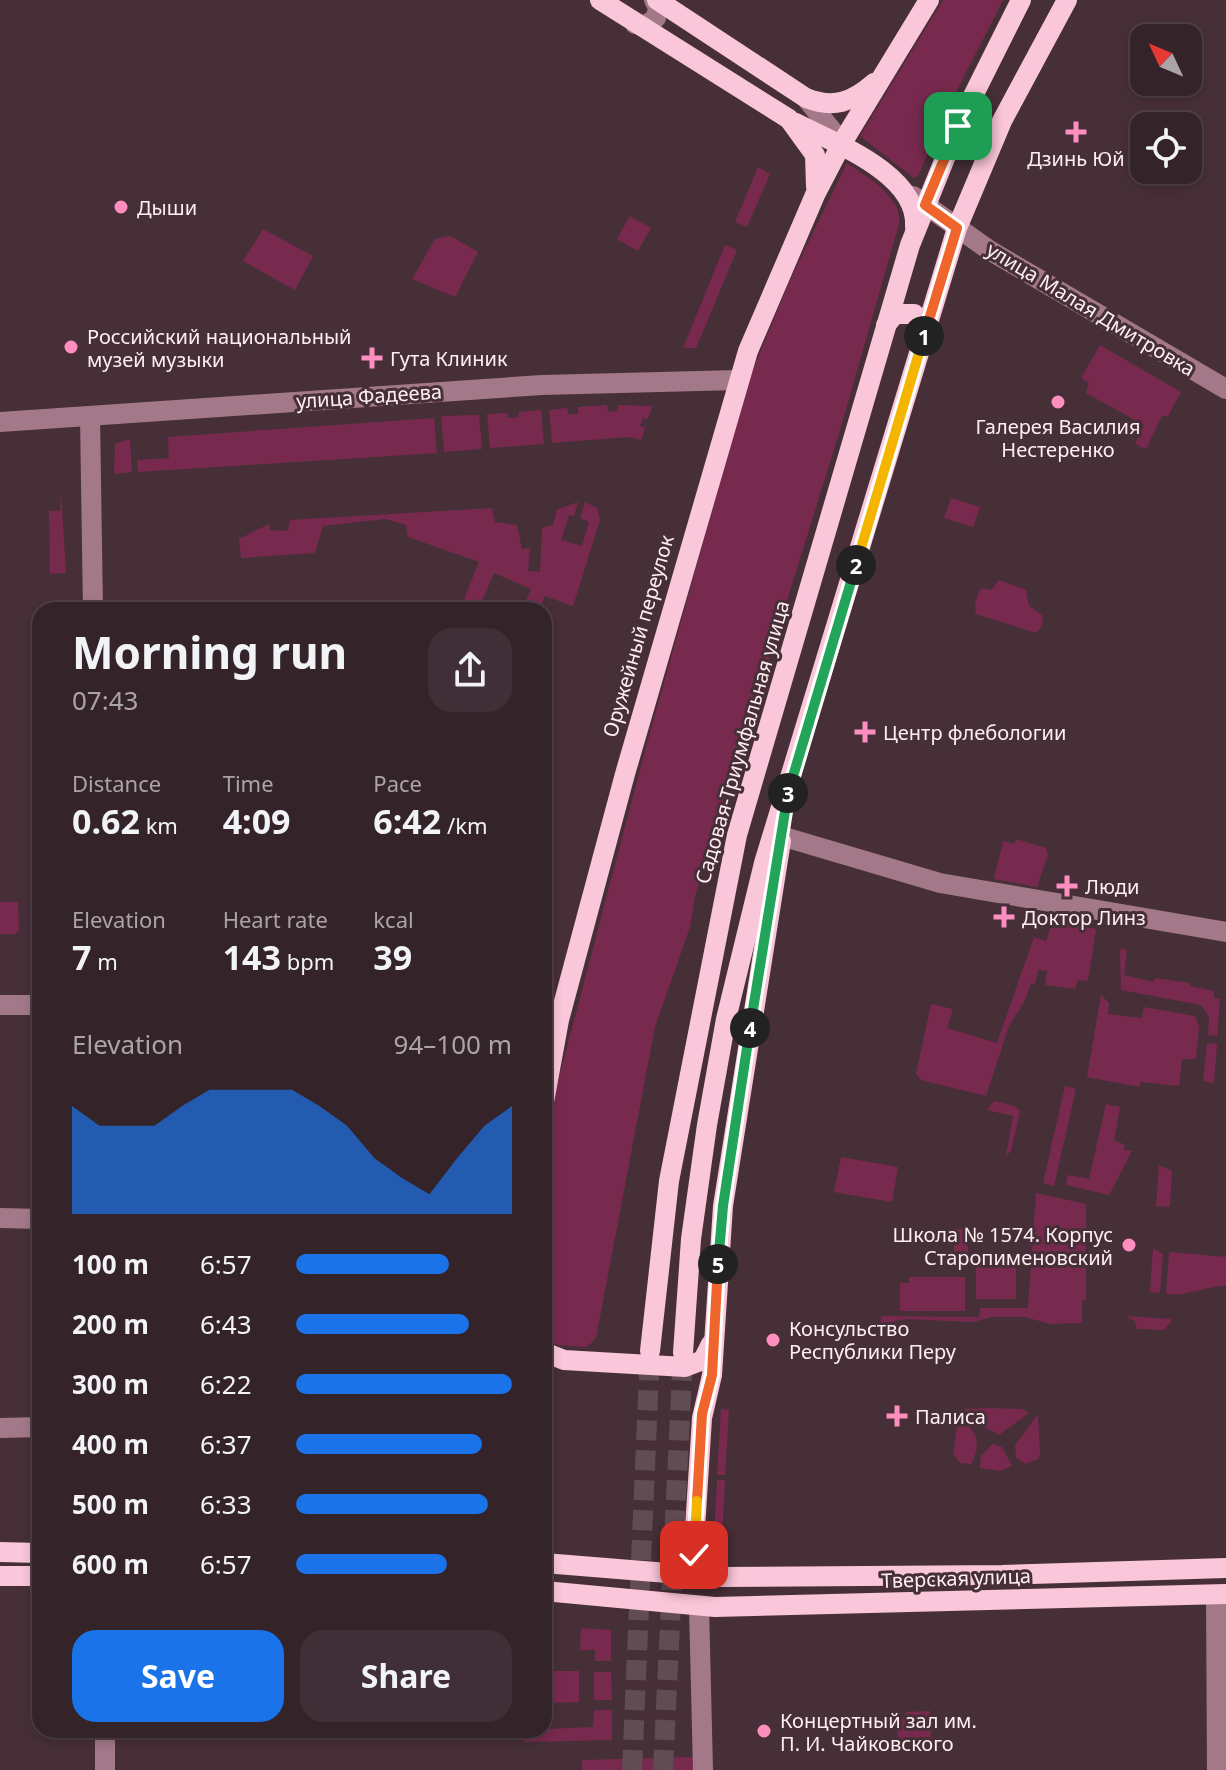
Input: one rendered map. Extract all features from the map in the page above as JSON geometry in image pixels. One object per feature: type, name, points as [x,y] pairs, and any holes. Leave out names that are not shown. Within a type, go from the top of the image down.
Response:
[{"type":"main road","points":[[600,0],[789,119],[842,143],[898,185],[915,210],[915,233]]},
{"type":"main road","points":[[655,0],[806,98],[826,105],[844,103],[882,75],[929,0]]},
{"type":"main road","name":"Садовая-Триумфальная улица","points":[[650,1351],[669,1181],[737,835],[915,233],[958,126],[1021,0]]},
{"type":"main road","points":[[692,1576],[702,1418],[698,1378],[684,1360],[697,1185],[726,1019],[764,863],[957,228],[992,142],[1067,0]]},
{"type":"main road","name":"Оружейный переулок","points":[[552,1019],[738,380],[782,267],[815,195],[882,75]]},
{"type":"main road","points":[[789,119],[815,155],[815,195]]},
{"type":"main road","points":[[958,126],[957,139],[970,152],[983,151],[992,142]]},
{"type":"main road","points":[[886,325],[901,312],[914,314],[923,324],[924,337]]},
{"type":"main road","points":[[702,1418],[712,1375],[723,1206],[791,778]]},
{"type":"main road","points":[[552,1355],[564,1360],[703,1360],[713,1340]]},
{"type":"main road","points":[[0,1552],[32,1553]]},
{"type":"main road","name":"Тверская улица","points":[[552,1564],[692,1576],[1002,1575],[1226,1568]]},
{"type":"main road","points":[[0,1576],[32,1576]]},
{"type":"main road","name":"Тверская улица","points":[[552,1592],[694,1605],[833,1606],[1221,1594]]},
{"type":"street","points":[[635,24],[646,25],[656,18],[655,0]]},
{"type":"street","points":[[806,98],[842,143]]},
{"type":"street","name":"улица Малая Дмитровка","points":[[898,185],[957,228],[1226,389]]},
{"type":"street","name":"улица Фадеева","points":[[0,422],[542,385],[738,380]]},
{"type":"street","points":[[90,416],[93,602]]},
{"type":"street","points":[[781,836],[940,883],[1226,932]]},
{"type":"street","points":[[0,1005],[32,1005]]},
{"type":"street","points":[[0,1218],[32,1219]]},
{"type":"street","points":[[0,1428],[32,1427]]},
{"type":"street","points":[[692,1576],[703,1770]]},
{"type":"street","points":[[1217,1770],[1221,1594]]},
{"type":"street","points":[[105,1738],[105,1770]]},
{"type":"shaded area","points":[[943,0],[1003,0],[947,110],[918,176],[914,178],[860,136]]},
{"type":"shaded area","points":[[847,163],[890,197],[899,214],[899,224],[841,427],[695,896],[690,927],[655,1027],[596,1338],[587,1347],[558,1345],[552,1342],[552,1120],[556,1089],[646,747],[749,379],[791,278]]},
{"type":"shaded area","points":[[758,167],[770,174],[747,227],[735,222]]},
{"type":"shaded area","points":[[630,216],[651,228],[638,251],[617,239]]},
{"type":"shaded area","points":[[263,229],[313,256],[295,290],[243,261]]},
{"type":"shaded area","points":[[450,236],[478,252],[455,297],[412,279],[435,239]]},
{"type":"shaded area","points":[[725,245],[737,250],[696,348],[683,348]]},
{"type":"shaded area","points":[[1100,345],[1181,392],[1168,416],[1162,416],[1146,449],[1135,444],[1144,425],[1086,393],[1089,383],[1081,378]]},
{"type":"shaded area","points":[[607,405],[608,412],[618,411],[618,405],[652,406],[648,419],[643,418],[640,426],[645,428],[641,440],[630,437],[552,443],[549,410],[567,408],[568,414],[578,414],[578,407]]},
{"type":"shaded area","points":[[541,410],[544,444],[490,448],[487,414],[507,413],[508,418],[519,417],[519,412]]},
{"type":"shaded area","points":[[479,415],[482,449],[444,452],[441,416]]},
{"type":"shaded area","points":[[434,418],[437,453],[138,472],[137,460],[169,458],[168,437]]},
{"type":"shaded area","points":[[130,439],[132,472],[114,474],[115,444]]},
{"type":"shaded area","points":[[61,494],[66,573],[50,574],[49,511],[60,511]]},
{"type":"shaded area","points":[[951,498],[980,507],[973,527],[944,518]]},
{"type":"shaded area","points":[[578,502],[574,516],[569,515],[561,540],[582,546],[589,522],[580,518],[585,502],[597,508],[600,520],[573,606],[545,596],[542,602],[525,602],[531,589],[494,573],[482,602],[464,599],[479,562],[408,537],[406,525],[385,519],[323,526],[315,553],[241,558],[239,539],[269,524],[270,530],[288,531],[290,520],[492,508],[495,522],[517,525],[522,549],[530,548],[528,571],[540,572],[542,528],[553,525],[557,510]]},
{"type":"shaded area","points":[[999,580],[1026,590],[1029,606],[1043,616],[1042,626],[1036,633],[976,614],[976,600],[982,588],[991,590]]},
{"type":"shaded area","points":[[1016,839],[1046,848],[1048,854],[1037,887],[994,879],[1003,841],[1014,844]]},
{"type":"shaded area","points":[[0,902],[18,902],[19,930],[15,934],[0,934]]},
{"type":"shaded area","points":[[1040,919],[1096,929],[1088,981],[1078,980],[1075,989],[1045,985],[1047,971],[1038,970],[1035,984],[1031,983],[1024,1002],[1009,1026],[986,1096],[921,1080],[916,1074],[931,1004],[953,1009],[947,1028],[997,1043],[1034,937],[1046,941],[1052,923]]},
{"type":"shaded area","points":[[1120,948],[1127,950],[1124,975],[1154,982],[1155,978],[1190,983],[1190,986],[1214,991],[1214,998],[1220,999],[1217,1036],[1208,1035],[1209,1017],[1201,1005],[1121,990]]},
{"type":"shaded area","points":[[1101,995],[1109,1003],[1108,1014],[1142,1018],[1144,1007],[1195,1016],[1199,1026],[1196,1059],[1182,1059],[1179,1086],[1141,1082],[1139,1087],[1087,1077]]},
{"type":"shaded area","points":[[1207,1043],[1217,1044],[1214,1083],[1203,1081]]},
{"type":"shaded area","points":[[1065,1086],[1076,1089],[1054,1186],[1043,1183]]},
{"type":"shaded area","points":[[994,1101],[1014,1106],[1020,1111],[1011,1151],[1006,1156],[1013,1116],[987,1110]]},
{"type":"shaded area","points":[[1106,1104],[1120,1107],[1114,1141],[1124,1144],[1124,1150],[1132,1151],[1109,1195],[1066,1185],[1068,1175],[1089,1179]]},
{"type":"shaded area","points":[[841,1157],[898,1167],[892,1202],[834,1192]]},
{"type":"shaded area","points":[[1159,1165],[1172,1171],[1170,1207],[1156,1206]]},
{"type":"shaded area","points":[[1036,1193],[1086,1204],[1086,1300],[1082,1300],[1082,1323],[1050,1324],[1025,1317],[991,1317],[974,1322],[905,1319],[886,1323],[880,1329],[881,1316],[979,1317],[980,1308],[1028,1308]]},
{"type":"shaded area","points":[[954,1229],[968,1229],[968,1259],[954,1259]]},
{"type":"shaded area","points":[[1153,1248],[1163,1254],[1160,1293],[1150,1292]]},
{"type":"shaded area","points":[[1169,1252],[1226,1257],[1226,1286],[1166,1294]]},
{"type":"shaded area","points":[[976,1253],[1016,1253],[1016,1299],[976,1299]]},
{"type":"shaded area","points":[[909,1277],[965,1277],[965,1311],[900,1311],[900,1283],[909,1283]]},
{"type":"shaded area","points":[[1126,1316],[1171,1319],[1171,1322],[1164,1330],[1137,1329],[1135,1321]]},
{"type":"shaded area","points":[[721,1409],[729,1410],[725,1475],[717,1475]]},
{"type":"shaded area","points":[[965,1409],[1022,1409],[1029,1413],[999,1435],[961,1414]]},
{"type":"shaded area","points":[[1038,1414],[1040,1454],[1038,1459],[1026,1464],[1016,1458],[1015,1445]]},
{"type":"shaded area","points":[[958,1421],[970,1428],[976,1439],[971,1464],[960,1463],[953,1454]]},
{"type":"shaded area","points":[[992,1444],[1002,1447],[1012,1466],[1000,1471],[980,1468],[981,1456]]},
{"type":"shaded area","points":[[717,1480],[725,1480],[722,1539],[714,1539]]},
{"type":"shaded area","points":[[581,1628],[611,1630],[611,1661],[595,1661],[595,1650],[580,1650]]},
{"type":"shaded area","points":[[553,1671],[579,1671],[579,1702],[553,1703]]},
{"type":"shaded area","points":[[594,1672],[611,1672],[612,1700],[594,1700]]},
{"type":"shaded area","points":[[594,1710],[612,1710],[612,1740],[524,1742],[524,1738],[552,1738],[552,1729],[593,1727]]},
{"type":"shaded area","points":[[930,1711],[931,1740],[898,1742],[897,1730],[906,1712]]},
{"type":"shaded area","points":[[693,1757],[694,1770],[582,1770],[582,1760]]},
{"type":"tunnel","points":[[632,1770],[650,1351]]},
{"type":"tunnel","points":[[663,1770],[683,1353]]},
{"type":"place","name":"Дзинь Юй","points":[[1076,132]]},
{"type":"place","name":"Дыши","points":[[121,207]]},
{"type":"place","name":"Российский национальный музей музыки","points":[[71,347]]},
{"type":"place","name":"Гута Клиник","points":[[372,358]]},
{"type":"place","name":"Галерея Василия Нестеренко","points":[[1058,402]]},
{"type":"place","name":"Центр флебологии","points":[[865,732]]},
{"type":"place","name":"Люди","points":[[1067,886]]},
{"type":"place","name":"Доктор Линз","points":[[1004,917]]},
{"type":"place","name":"Школа № 1574. Корпус Старопименовский","points":[[1129,1245]]},
{"type":"place","name":"Консульство Республики Перу","points":[[773,1340]]},
{"type":"place","name":"Палиса","points":[[897,1416]]},
{"type":"place","name":"Концертный зал им. П. И. Чайковского","points":[[764,1731]]},
{"type":"route","points":[[694,1555],[702,1414],[712,1375],[723,1206],[791,778],[957,228],[925,205],[958,126]]}]
